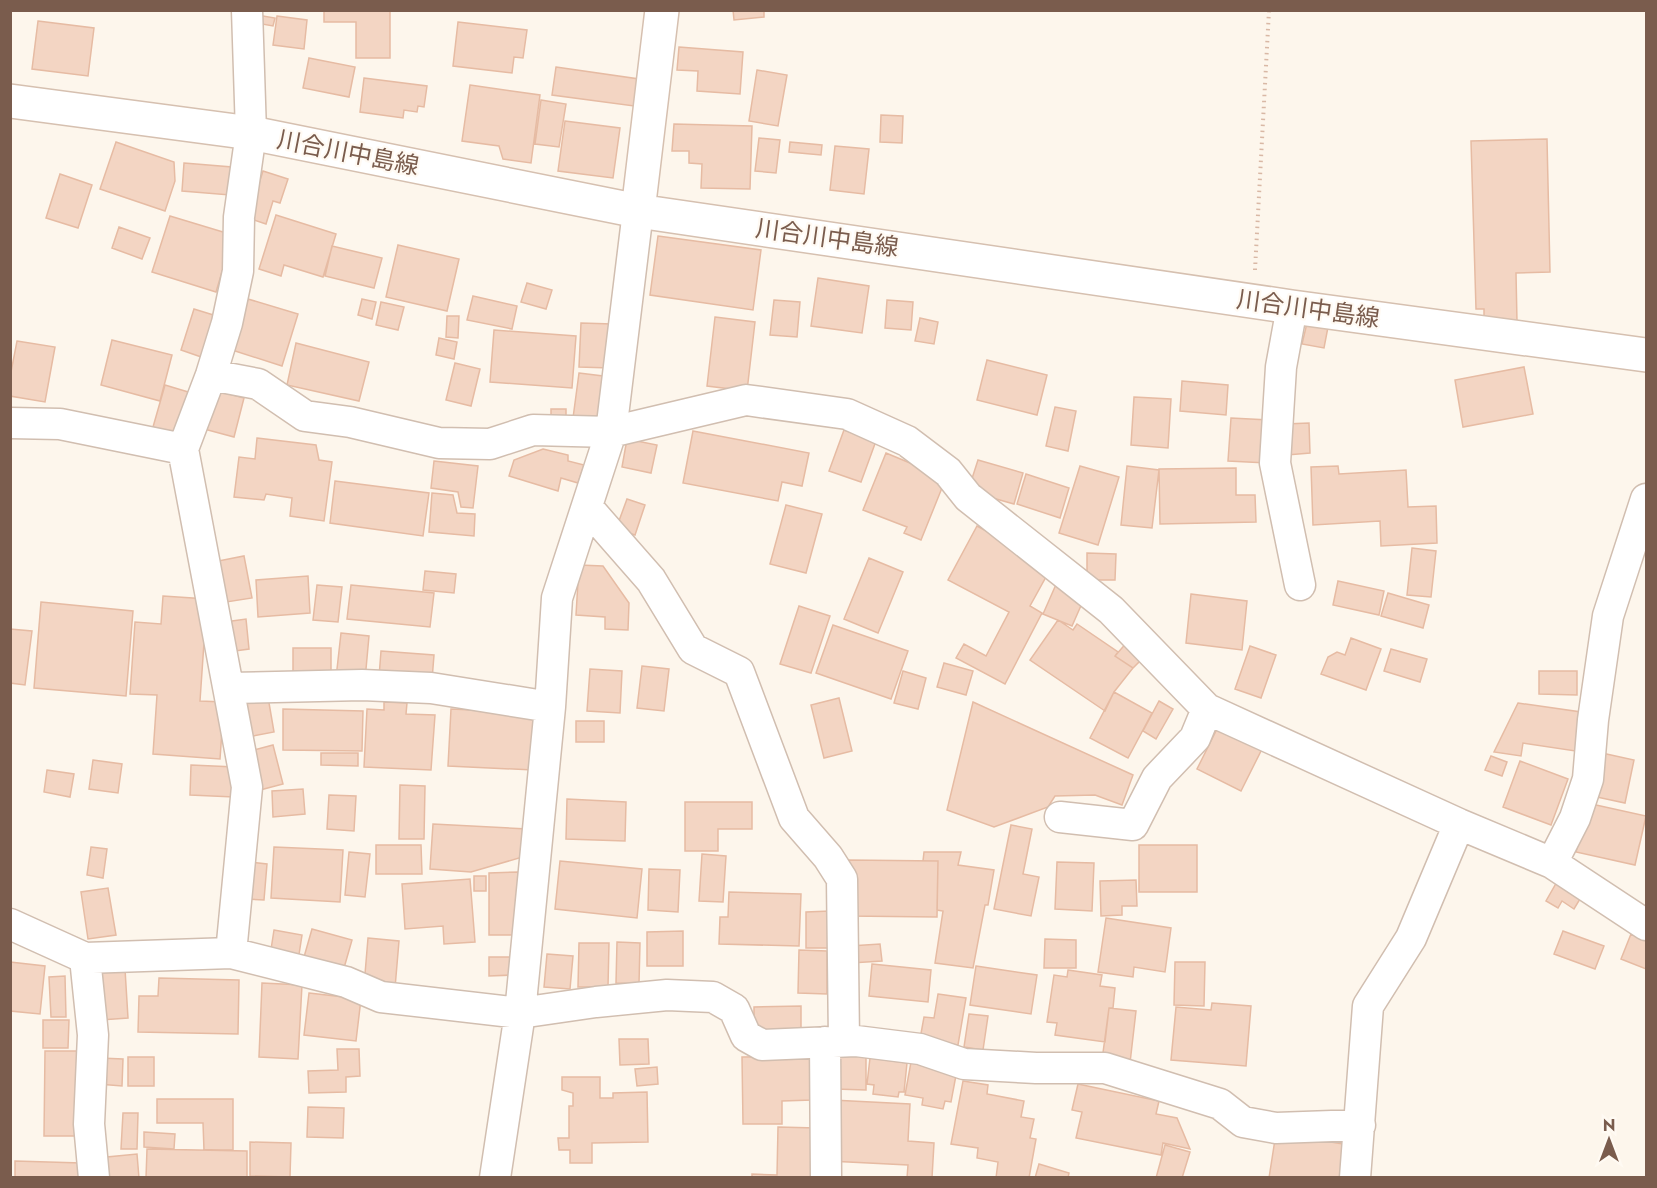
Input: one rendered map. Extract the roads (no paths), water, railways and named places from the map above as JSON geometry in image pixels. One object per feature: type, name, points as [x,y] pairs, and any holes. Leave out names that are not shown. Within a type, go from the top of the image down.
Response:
[{"type":"main road","points":[[638,211],[662,10]]},
{"type":"main road","name":"川合川中島線","points":[[10,101],[251,133],[638,211],[1292,307],[1647,355]]},
{"type":"street","points":[[231,953],[247,787],[183,449],[211,375],[227,323],[238,271],[239,217],[251,133],[247,10]]},
{"type":"street","points":[[495,1178],[520,1013],[550,706],[557,598],[611,432],[638,211]]},
{"type":"street","points":[[1292,307],[1281,367],[1275,463],[1300,585]]},
{"type":"street","points":[[211,375],[258,384],[304,416],[350,422],[439,443],[490,444],[533,430],[611,432],[746,400],[847,414],[907,441],[948,472],[968,497],[1111,610],[1207,709],[1459,824],[1552,863],[1647,925]]},
{"type":"street","points":[[10,423],[60,424],[183,449]]},
{"type":"street","points":[[1552,863],[1575,818],[1588,779],[1593,720],[1608,616],[1647,499]]},
{"type":"street","points":[[587,507],[651,580],[693,649],[739,672],[794,818],[828,857],[842,879],[826,1178]]},
{"type":"street","points":[[229,688],[362,685],[432,688],[550,706]]},
{"type":"street","points":[[1060,817],[1133,825],[1157,778],[1195,738],[1207,709]]},
{"type":"street","points":[[1355,1178],[1368,1006],[1411,938],[1459,824]]},
{"type":"street","points":[[10,924],[85,958],[231,953],[346,982],[381,997],[520,1013],[667,995],[713,997],[734,1009],[746,1036],[762,1044],[856,1041],[920,1048],[964,1064],[1036,1068],[1105,1068],[1220,1104],[1243,1122],[1276,1128],[1360,1125]]},
{"type":"street","points":[[85,958],[93,1035],[89,1124],[94,1178]]}]
